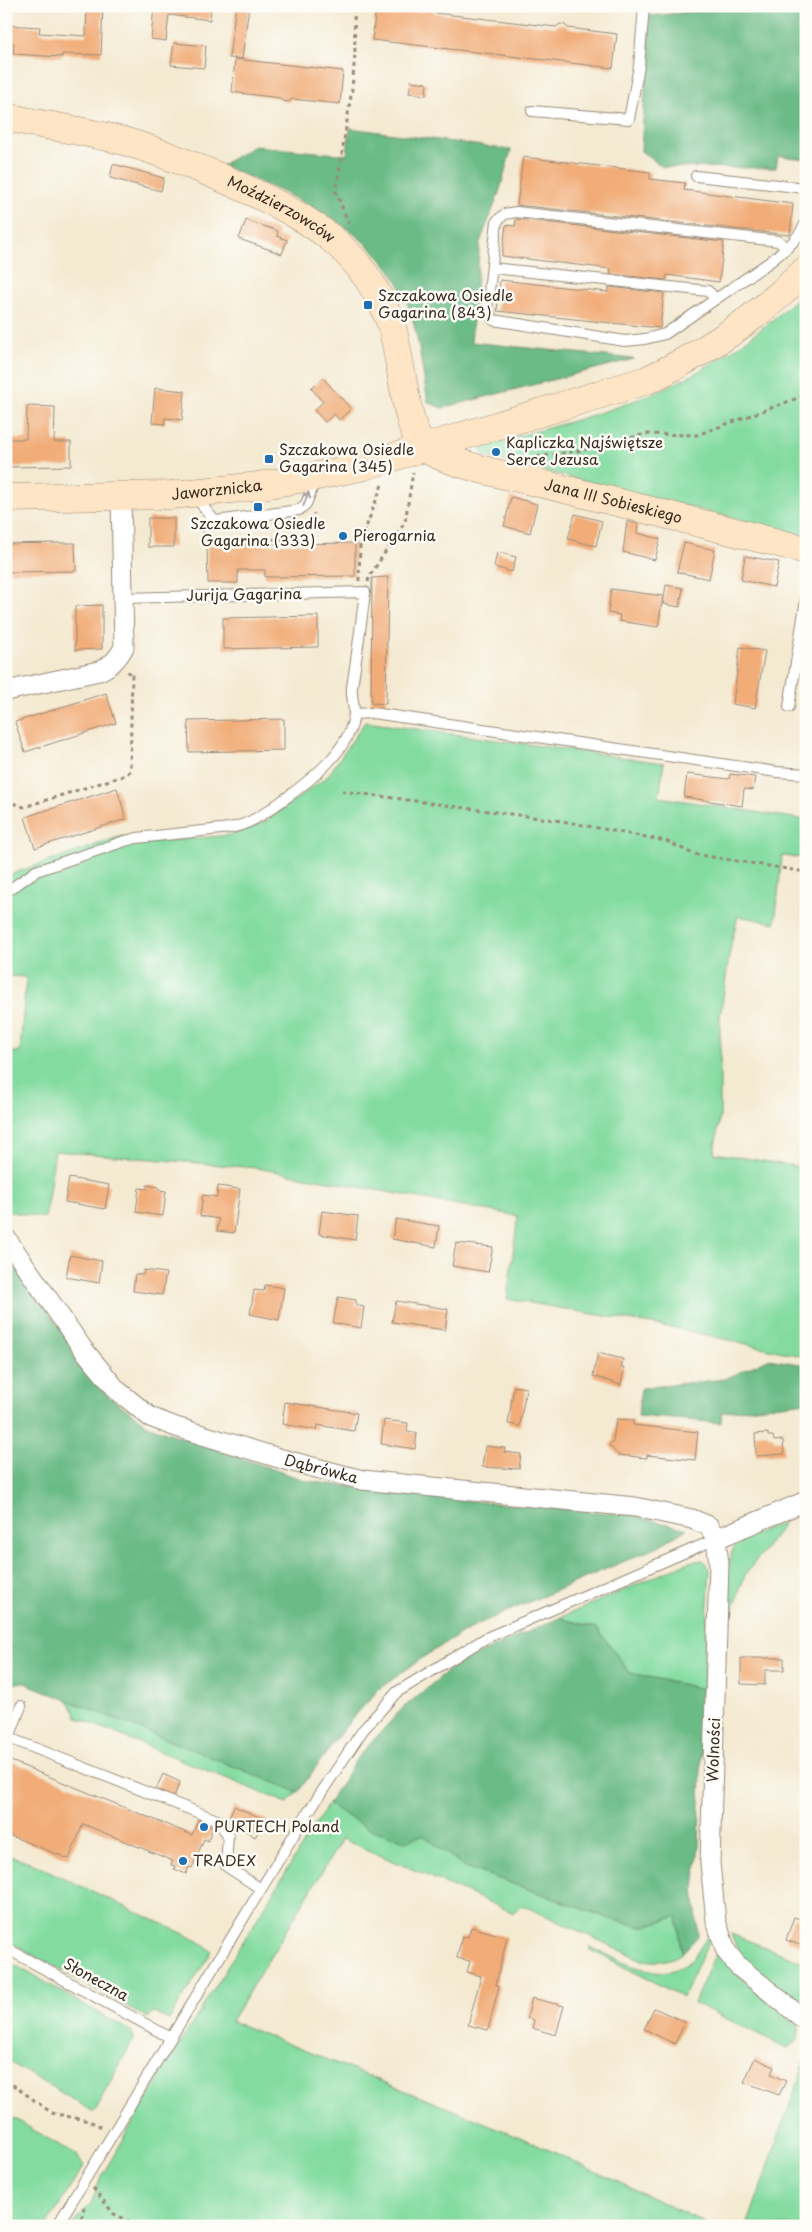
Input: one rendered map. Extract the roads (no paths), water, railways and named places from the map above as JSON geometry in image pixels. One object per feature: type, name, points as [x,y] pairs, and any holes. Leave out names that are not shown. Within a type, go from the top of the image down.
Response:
[{"type":"street","name":"Moździerzowców","points":[[6,117],[80,131],[158,152],[192,165],[262,197],[298,215],[322,230],[345,250],[364,273],[391,322],[399,353],[409,414],[417,438],[419,460]]},
{"type":"street","name":"Jaworznicka","points":[[6,498],[191,493],[251,487],[364,466],[419,460],[647,380],[681,364],[748,322],[806,270]]},
{"type":"street","name":"Jana III Sobieskiego","points":[[419,460],[450,459],[806,550]]},
{"type":"street","points":[[6,691],[99,671],[114,662],[124,647],[121,496]]},
{"type":"street","name":"Dąbrówka","points":[[6,1238],[83,1349],[117,1390],[132,1404],[159,1420],[282,1459],[362,1480],[635,1507],[701,1522],[709,1526],[716,1539]]},
{"type":"street","points":[[716,1539],[806,1501]]},
{"type":"street","name":"Wolności","points":[[716,1539],[719,1564],[710,1864],[716,1921],[726,1951],[738,1966],[806,2021]]},
{"type":"lane","points":[[532,112],[629,119],[639,66],[644,6]]},
{"type":"lane","points":[[696,176],[806,188]]},
{"type":"lane","points":[[787,248],[778,241],[516,212],[505,214],[497,221],[487,309],[493,320],[625,341],[665,334],[787,248],[802,232],[806,222]]},
{"type":"lane","points":[[492,268],[708,291],[716,299]]},
{"type":"lane","name":"Jurija Gagarina","points":[[123,598],[362,592],[352,692],[354,714]]},
{"type":"lane","points":[[789,707],[806,599]]},
{"type":"lane","points":[[6,892],[36,871],[125,841],[243,826],[257,819],[319,772],[336,754],[348,732],[354,714],[372,713],[777,772],[806,774]]},
{"type":"lane","points":[[57,2226],[334,1772],[363,1730],[397,1692],[486,1638],[716,1539]]},
{"type":"lane","points":[[22,1706],[9,1738],[217,1820],[228,1835],[226,1866],[261,1889]]},
{"type":"lane","name":"Słoneczna","points":[[6,1948],[172,2038]]},
{"type":"place","name":"Szczakowa Osiedle Gagarina (843)","points":[[368,305]]},
{"type":"place","name":"Kapliczka Najświętsze Serce Jezusa","points":[[496,452]]},
{"type":"place","name":"Szczakowa Osiedle Gagarina (345)","points":[[269,459]]},
{"type":"place","name":"Szczakowa Osiedle Gagarina (333)","points":[[258,507]]},
{"type":"place","name":"Pierogarnia","points":[[343,536]]},
{"type":"place","name":"PURTECH Poland","points":[[204,1827]]},
{"type":"place","name":"TRADEX","points":[[183,1861]]}]
